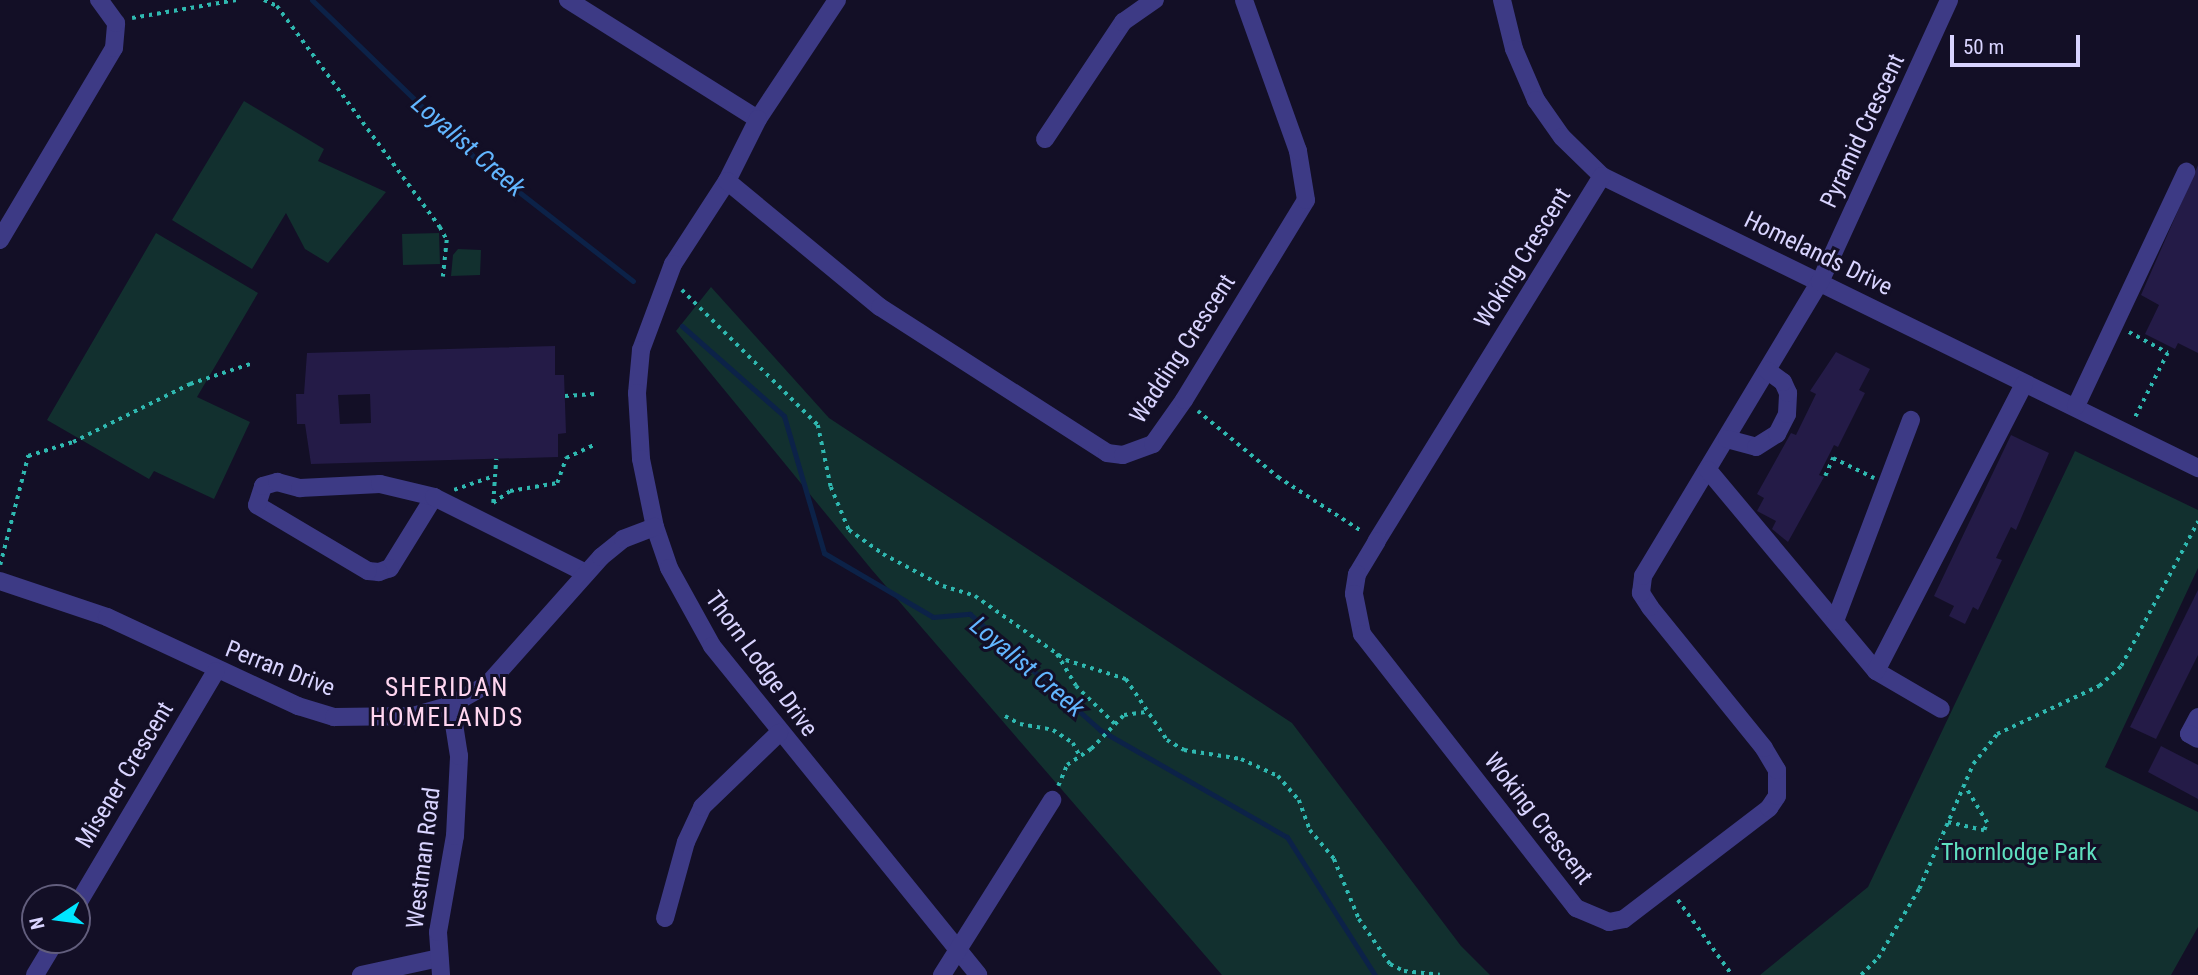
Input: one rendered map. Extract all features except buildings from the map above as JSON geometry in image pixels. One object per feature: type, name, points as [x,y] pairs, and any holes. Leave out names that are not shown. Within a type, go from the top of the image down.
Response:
[{"type":"street","points":[[0,240],[114,48],[116,23],[99,0]]},
{"type":"street","points":[[568,0],[758,119]]},
{"type":"street","name":"Thorn Lodge Drive","points":[[837,0],[758,119],[727,181],[668,277],[641,350],[637,393],[641,459],[655,527],[689,609],[779,733],[978,975]]},
{"type":"street","points":[[1045,139],[1123,22],[1154,0]]},
{"type":"street","name":"Wadding Crescent","points":[[727,181],[880,307],[1107,453],[1123,455],[1153,444],[1184,400],[1306,200],[1298,151],[1244,0]]},
{"type":"street","name":"Homelands Drive","points":[[1502,0],[1514,50],[1536,100],[1562,137],[1602,176],[2198,468]]},
{"type":"street","name":"Pyramid Crescent","points":[[1820,282],[1949,0]]},
{"type":"street","points":[[2076,406],[2186,172]]},
{"type":"street","name":"Woking Crescent","points":[[1602,176],[1357,574],[1353,594],[1362,634],[1576,908],[1609,922],[1624,919],[1769,808],[1777,796],[1777,770],[1764,748],[1641,593],[1643,576],[1820,282]]},
{"type":"street","points":[[1727,439],[1756,446],[1777,434],[1787,414],[1788,393],[1783,382],[1768,371]]},
{"type":"street","points":[[1876,671],[2024,384]]},
{"type":"street","points":[[1835,621],[1910,420]]},
{"type":"street","points":[[1708,470],[1876,671],[1941,709]]},
{"type":"street","points":[[440,500],[390,568],[379,572],[368,571],[257,505],[263,486],[277,482],[300,488],[380,484],[440,500],[586,573]]},
{"type":"street","name":"Perran Drive","points":[[0,581],[107,617],[216,671],[334,717],[413,716],[451,705],[488,684],[517,657],[586,573],[623,538],[655,527]]},
{"type":"street","name":"Misener Crescent","points":[[89,884],[216,671]]},
{"type":"street","name":"Westman Road","points":[[440,967],[442,897],[455,836],[458,769],[451,705]]},
{"type":"street","points":[[2198,716],[2189,734],[2198,739]]},
{"type":"street","points":[[665,918],[686,842],[702,807],[779,733]]},
{"type":"street","points":[[942,975],[1052,800]]},
{"type":"street","points":[[35,975],[48,954]]},
{"type":"street","points":[[361,975],[440,967]]},
{"type":"path","points":[[116,23],[158,10],[236,0]]},
{"type":"path","points":[[264,0],[276,6],[440,227],[447,240],[443,277]]},
{"type":"path","points":[[668,277],[818,425],[831,487],[849,530],[943,586],[975,596],[1080,667],[1105,669],[1126,678],[1167,740],[1184,750],[1241,759],[1278,776],[1299,800],[1310,830],[1334,859],[1359,919],[1390,964],[1404,971],[1440,975]]},
{"type":"path","points":[[2115,325],[2168,353],[2127,432]]},
{"type":"path","points":[[0,565],[28,456],[73,442],[190,384],[253,363]]},
{"type":"path","points":[[565,396],[595,394]]},
{"type":"path","points":[[1184,400],[1278,477],[1377,541]]},
{"type":"path","points":[[493,503],[510,491],[557,483],[566,458],[594,445]]},
{"type":"path","points":[[1825,476],[1833,458],[1886,484]]},
{"type":"path","points":[[492,526],[496,459]]},
{"type":"path","points":[[440,500],[455,488],[494,476]]},
{"type":"path","points":[[1861,975],[1878,958],[1919,890],[1973,764],[1997,734],[2099,685],[2120,666],[2198,522]]},
{"type":"path","points":[[1056,653],[1076,687],[1115,724]]},
{"type":"path","points":[[1052,800],[1067,765],[1091,749],[1124,715],[1146,712]]},
{"type":"path","points":[[1005,716],[1020,724],[1054,730],[1073,743],[1080,757]]},
{"type":"path","points":[[1948,821],[1984,830],[1987,823],[1964,785]]},
{"type":"path","points":[[1667,886],[1732,975]]},
{"type":"green space","points":[[244,101],[324,149],[318,161],[386,192],[328,263],[305,249],[286,213],[252,269],[172,220]]},
{"type":"green space","points":[[156,233],[258,293],[197,397],[250,422],[214,499],[154,471],[149,479],[47,420]]},
{"type":"green space","points":[[439,233],[440,264],[403,265],[402,234]]},
{"type":"green space","points":[[458,249],[481,250],[480,275],[451,276],[453,255]]},
{"type":"green space","points":[[711,287],[829,418],[1292,723],[1461,946],[1490,975],[1222,975],[872,570],[676,331]]},
{"type":"green space","name":"Thornlodge Park","points":[[2075,451],[2198,510],[2198,568],[2105,767],[2198,812],[2198,927],[2171,975],[1760,975],[1868,887]]},
{"type":"waterway","name":"Loyalist Creek","points":[[312,0],[473,156],[633,281]]},
{"type":"waterway","name":"Loyalist Creek","points":[[682,326],[784,416],[824,553],[933,617],[970,614],[1100,730],[1287,837],[1375,975]]},
{"type":"district","name":"SHERIDAN HOMELANDS","points":[[447,703]]}]
